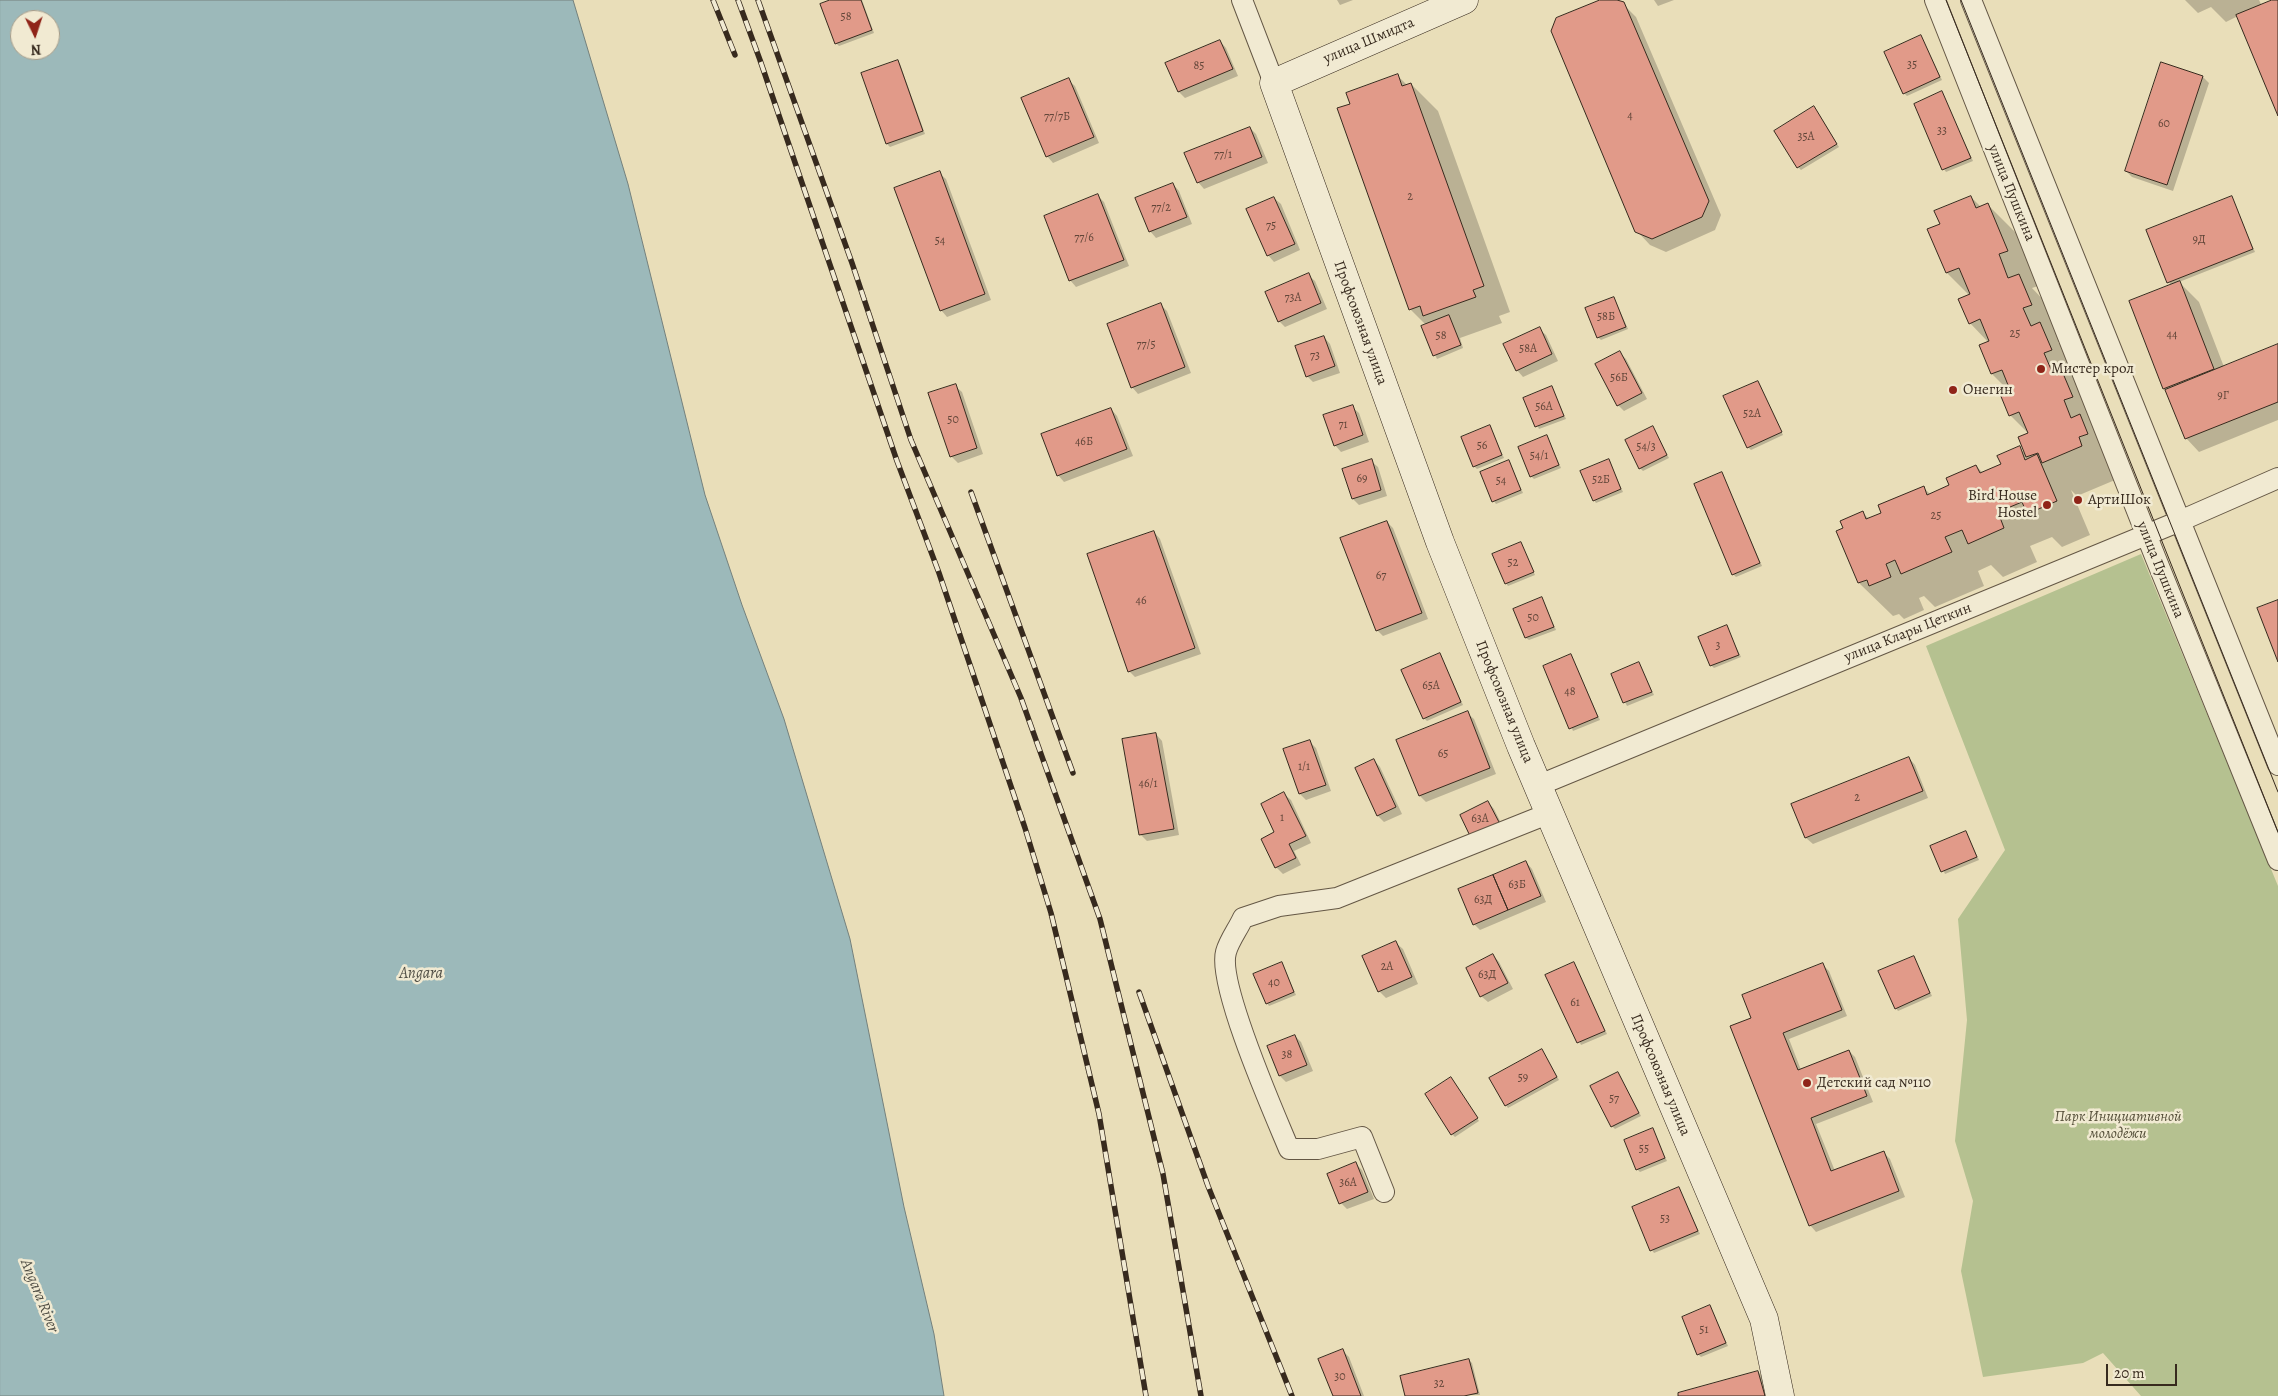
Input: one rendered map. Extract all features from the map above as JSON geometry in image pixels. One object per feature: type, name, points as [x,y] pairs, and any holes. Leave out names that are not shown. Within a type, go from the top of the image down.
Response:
[{"type":"street","name":"Профсоюзная улица","points":[[1242,0],[1274,82],[1440,542],[1537,786],[1764,1319],[1780,1396]]},
{"type":"street","name":"улица Шмидта","points":[[1274,82],[1464,0]]},
{"type":"street","name":"улица Пушкина","points":[[1935,0],[2146,535],[2278,860]]},
{"type":"street","points":[[1971,0],[2278,765]]},
{"type":"street","name":"улица Клары Цеткин","points":[[1537,786],[2180,521],[2278,478]]},
{"type":"street","points":[[1384,1192],[1362,1137],[1318,1149],[1289,1149],[1255,1066],[1226,983],[1225,953],[1243,918],[1279,906],[1336,898],[1550,814]]},
{"type":"green space","name":"Парк Инициативной молодёжи","points":[[2141,554],[2278,886],[2278,1396],[2141,1396],[2103,1353],[2083,1363],[1983,1377],[1961,1271],[1973,1201],[1955,1141],[1967,1020],[1958,919],[2005,850],[1926,646]]},
{"type":"water","name":"Angara","points":[[0,0],[573,0],[628,184],[705,495],[742,605],[784,719],[850,939],[904,1207],[934,1334],[944,1396],[0,1396]]},
{"type":"building","points":[[830,0],[861,0],[872,30],[835,44],[820,4]]},
{"type":"building","points":[[1600,0],[1624,2],[1709,201],[1702,217],[1652,239],[1635,232],[1551,31],[1556,18]]},
{"type":"building","points":[[2272,0],[2278,0],[2278,116],[2236,15]]},
{"type":"building","points":[[1921,35],[1940,77],[1903,94],[1884,52]]},
{"type":"building","points":[[1220,40],[1233,69],[1178,92],[1165,63]]},
{"type":"building","points":[[898,60],[923,131],[886,144],[861,73]]},
{"type":"building","points":[[2161,62],[2203,76],[2167,185],[2125,171]]},
{"type":"building","points":[[1398,74],[1402,86],[1411,83],[1484,286],[1473,290],[1476,297],[1423,316],[1420,306],[1409,310],[1337,108],[1350,104],[1346,93]]},
{"type":"building","points":[[1069,78],[1094,137],[1046,157],[1021,98]]},
{"type":"building","points":[[1942,91],[1971,158],[1942,170],[1914,104]]},
{"type":"building","points":[[1814,106],[1837,144],[1797,168],[1774,131]]},
{"type":"building","points":[[1250,127],[1262,157],[1197,183],[1184,153]]},
{"type":"building","points":[[940,171],[985,294],[940,311],[894,188]]},
{"type":"building","points":[[1173,183],[1187,217],[1149,232],[1135,198]]},
{"type":"building","points":[[1098,194],[1124,260],[1069,281],[1044,216]]},
{"type":"building","points":[[1971,196],[1976,208],[1988,203],[2008,251],[1999,254],[2008,278],[2019,274],[2032,305],[2023,308],[2031,326],[2040,322],[2052,350],[2044,353],[2053,374],[2062,371],[2073,397],[2064,400],[2071,418],[2080,414],[2088,434],[2079,437],[2082,446],[2042,463],[2038,453],[2026,457],[2018,437],[2028,433],[2019,412],[2009,416],[2000,394],[2010,390],[2002,370],[1991,374],[1979,345],[1989,341],[1980,319],[1969,324],[1958,299],[1970,294],[1959,268],[1946,273],[1927,229],[1940,224],[1934,211]]},
{"type":"building","points":[[2232,196],[2253,249],[2167,283],[2146,230]]},
{"type":"building","points":[[1274,197],[1295,244],[1267,256],[1246,209]]},
{"type":"building","points":[[1309,273],[1321,303],[1278,322],[1265,292]]},
{"type":"building","points":[[2180,281],[2214,369],[2163,389],[2129,301]]},
{"type":"building","points":[[1614,297],[1626,327],[1597,338],[1585,308]]},
{"type":"building","points":[[1161,303],[1185,367],[1131,388],[1107,324]]},
{"type":"building","points":[[1449,315],[1461,345],[1433,356],[1421,326]]},
{"type":"building","points":[[1540,327],[1552,354],[1516,371],[1503,344]]},
{"type":"building","points":[[1324,336],[1335,366],[1306,377],[1295,346]]},
{"type":"building","points":[[2278,344],[2278,402],[2185,439],[2165,390]]},
{"type":"building","points":[[1620,351],[1642,393],[1617,406],[1595,364]]},
{"type":"building","points":[[1758,381],[1782,432],[1747,448],[1723,396]]},
{"type":"building","points":[[956,384],[977,448],[950,457],[928,393]]},
{"type":"building","points":[[1552,386],[1564,416],[1535,427],[1523,398]]},
{"type":"building","points":[[1353,405],[1363,435],[1334,446],[1323,415]]},
{"type":"building","points":[[1111,408],[1127,449],[1057,476],[1041,434]]},
{"type":"building","points":[[1490,425],[1502,455],[1473,467],[1461,437]]},
{"type":"building","points":[[1653,426],[1667,455],[1639,469],[1625,440]]},
{"type":"building","points":[[1547,435],[1559,465],[1530,477],[1518,447]]},
{"type":"building","points":[[2020,446],[2025,460],[2037,454],[2057,501],[2027,514],[2022,502],[1998,512],[2004,528],[1968,544],[1962,530],[1945,537],[1952,552],[1901,574],[1895,560],[1886,564],[1891,577],[1869,586],[1867,580],[1858,583],[1836,531],[1843,528],[1840,521],[1863,511],[1866,519],[1881,513],[1878,505],[1924,486],[1927,495],[1949,485],[1946,478],[1976,465],[1980,473],[2001,464],[1997,456]]},
{"type":"building","points":[[1372,459],[1381,490],[1352,499],[1342,469]]},
{"type":"building","points":[[1609,459],[1621,489],[1593,501],[1580,471]]},
{"type":"building","points":[[1509,460],[1521,490],[1492,502],[1480,472]]},
{"type":"building","points":[[1722,472],[1760,563],[1732,575],[1694,484]]},
{"type":"building","points":[[1387,521],[1422,613],[1376,631],[1340,538]]},
{"type":"building","points":[[1154,531],[1195,648],[1128,672],[1087,554]]},
{"type":"building","points":[[1521,542],[1534,572],[1505,584],[1492,554]]},
{"type":"building","points":[[1542,597],[1554,627],[1525,638],[1513,609]]},
{"type":"building","points":[[2278,600],[2278,662],[2257,608]]},
{"type":"building","points":[[1727,625],[1739,655],[1710,666],[1698,637]]},
{"type":"building","points":[[1440,653],[1461,702],[1423,719],[1401,670]]},
{"type":"building","points":[[1571,654],[1598,717],[1569,729],[1543,666]]},
{"type":"building","points":[[1639,662],[1652,692],[1623,703],[1611,674]]},
{"type":"building","points":[[1468,711],[1490,768],[1419,796],[1396,740]]},
{"type":"building","points":[[1156,733],[1174,829],[1139,835],[1122,739]]},
{"type":"building","points":[[1310,740],[1326,785],[1299,794],[1283,749]]},
{"type":"building","points":[[1909,757],[1923,791],[1805,838],[1791,804]]},
{"type":"building","points":[[1374,759],[1396,807],[1377,816],[1355,768]]},
{"type":"building","points":[[1284,792],[1306,836],[1289,844],[1296,858],[1275,868],[1261,839],[1274,832],[1261,804]]},
{"type":"building","points":[[1488,801],[1500,824],[1471,838],[1460,815]]},
{"type":"building","points":[[1966,831],[1977,857],[1941,872],[1930,846]]},
{"type":"building","points":[[1526,861],[1541,896],[1508,910],[1493,875]]},
{"type":"building","points":[[1493,875],[1508,910],[1473,925],[1458,889]]},
{"type":"building","points":[[1396,941],[1412,977],[1378,992],[1362,956]]},
{"type":"building","points":[[1493,954],[1508,983],[1480,997],[1466,968]]},
{"type":"building","points":[[1914,956],[1930,993],[1895,1009],[1878,971]]},
{"type":"building","points":[[1282,962],[1294,992],[1266,1004],[1253,974]]},
{"type":"building","points":[[1574,962],[1605,1031],[1577,1043],[1545,975]]},
{"type":"building","name":"Детский сад №110","points":[[1823,963],[1842,1010],[1783,1033],[1798,1070],[1849,1050],[1867,1096],[1811,1118],[1831,1171],[1884,1151],[1899,1191],[1809,1226],[1730,1026],[1751,1018],[1742,995]]},
{"type":"building","points":[[1295,1035],[1307,1065],[1279,1076],[1267,1046]]},
{"type":"building","points":[[1542,1049],[1557,1077],[1505,1106],[1489,1078]]},
{"type":"building","points":[[1618,1072],[1639,1113],[1611,1127],[1590,1086]]},
{"type":"building","points":[[1451,1077],[1478,1118],[1451,1135],[1425,1094]]},
{"type":"building","points":[[1653,1128],[1665,1158],[1636,1170],[1624,1140]]},
{"type":"building","points":[[1356,1162],[1368,1192],[1339,1204],[1327,1174]]},
{"type":"building","points":[[1679,1187],[1698,1231],[1650,1251],[1632,1207]]},
{"type":"building","points":[[1710,1305],[1726,1343],[1697,1355],[1682,1317]]},
{"type":"building","points":[[1343,1349],[1361,1396],[1333,1396],[1318,1359]]},
{"type":"building","points":[[1469,1359],[1478,1393],[1464,1396],[1405,1396],[1400,1376]]},
{"type":"building","points":[[1758,1371],[1765,1396],[1678,1396],[1678,1393]]},
{"type":"tram line","points":[[1946,0],[2278,832]]},
{"type":"tram line","points":[[1961,0],[2278,792]]},
{"type":"railway","points":[[713,0],[735,55]]},
{"type":"railway","points":[[738,0],[897,461],[939,573],[1025,828],[1051,913],[1099,1114],[1146,1396]]},
{"type":"railway","points":[[758,0],[852,263],[911,440],[1021,698],[1100,919],[1163,1174],[1201,1396]]},
{"type":"railway","points":[[971,492],[1073,773]]},
{"type":"railway","points":[[1139,992],[1208,1186],[1292,1396]]},
{"type":"place","name":"Мистер крол","points":[[2041,369]]},
{"type":"place","name":"Онегин","points":[[1953,390]]},
{"type":"place","name":"АртиШок","points":[[2078,500]]},
{"type":"place","name":"Bird House Hostel","points":[[2047,505]]},
{"type":"place","name":"Детский сад №110","points":[[1807,1083]]},
{"type":"water label","name":"Angara River","points":[[39,1296]]}]
